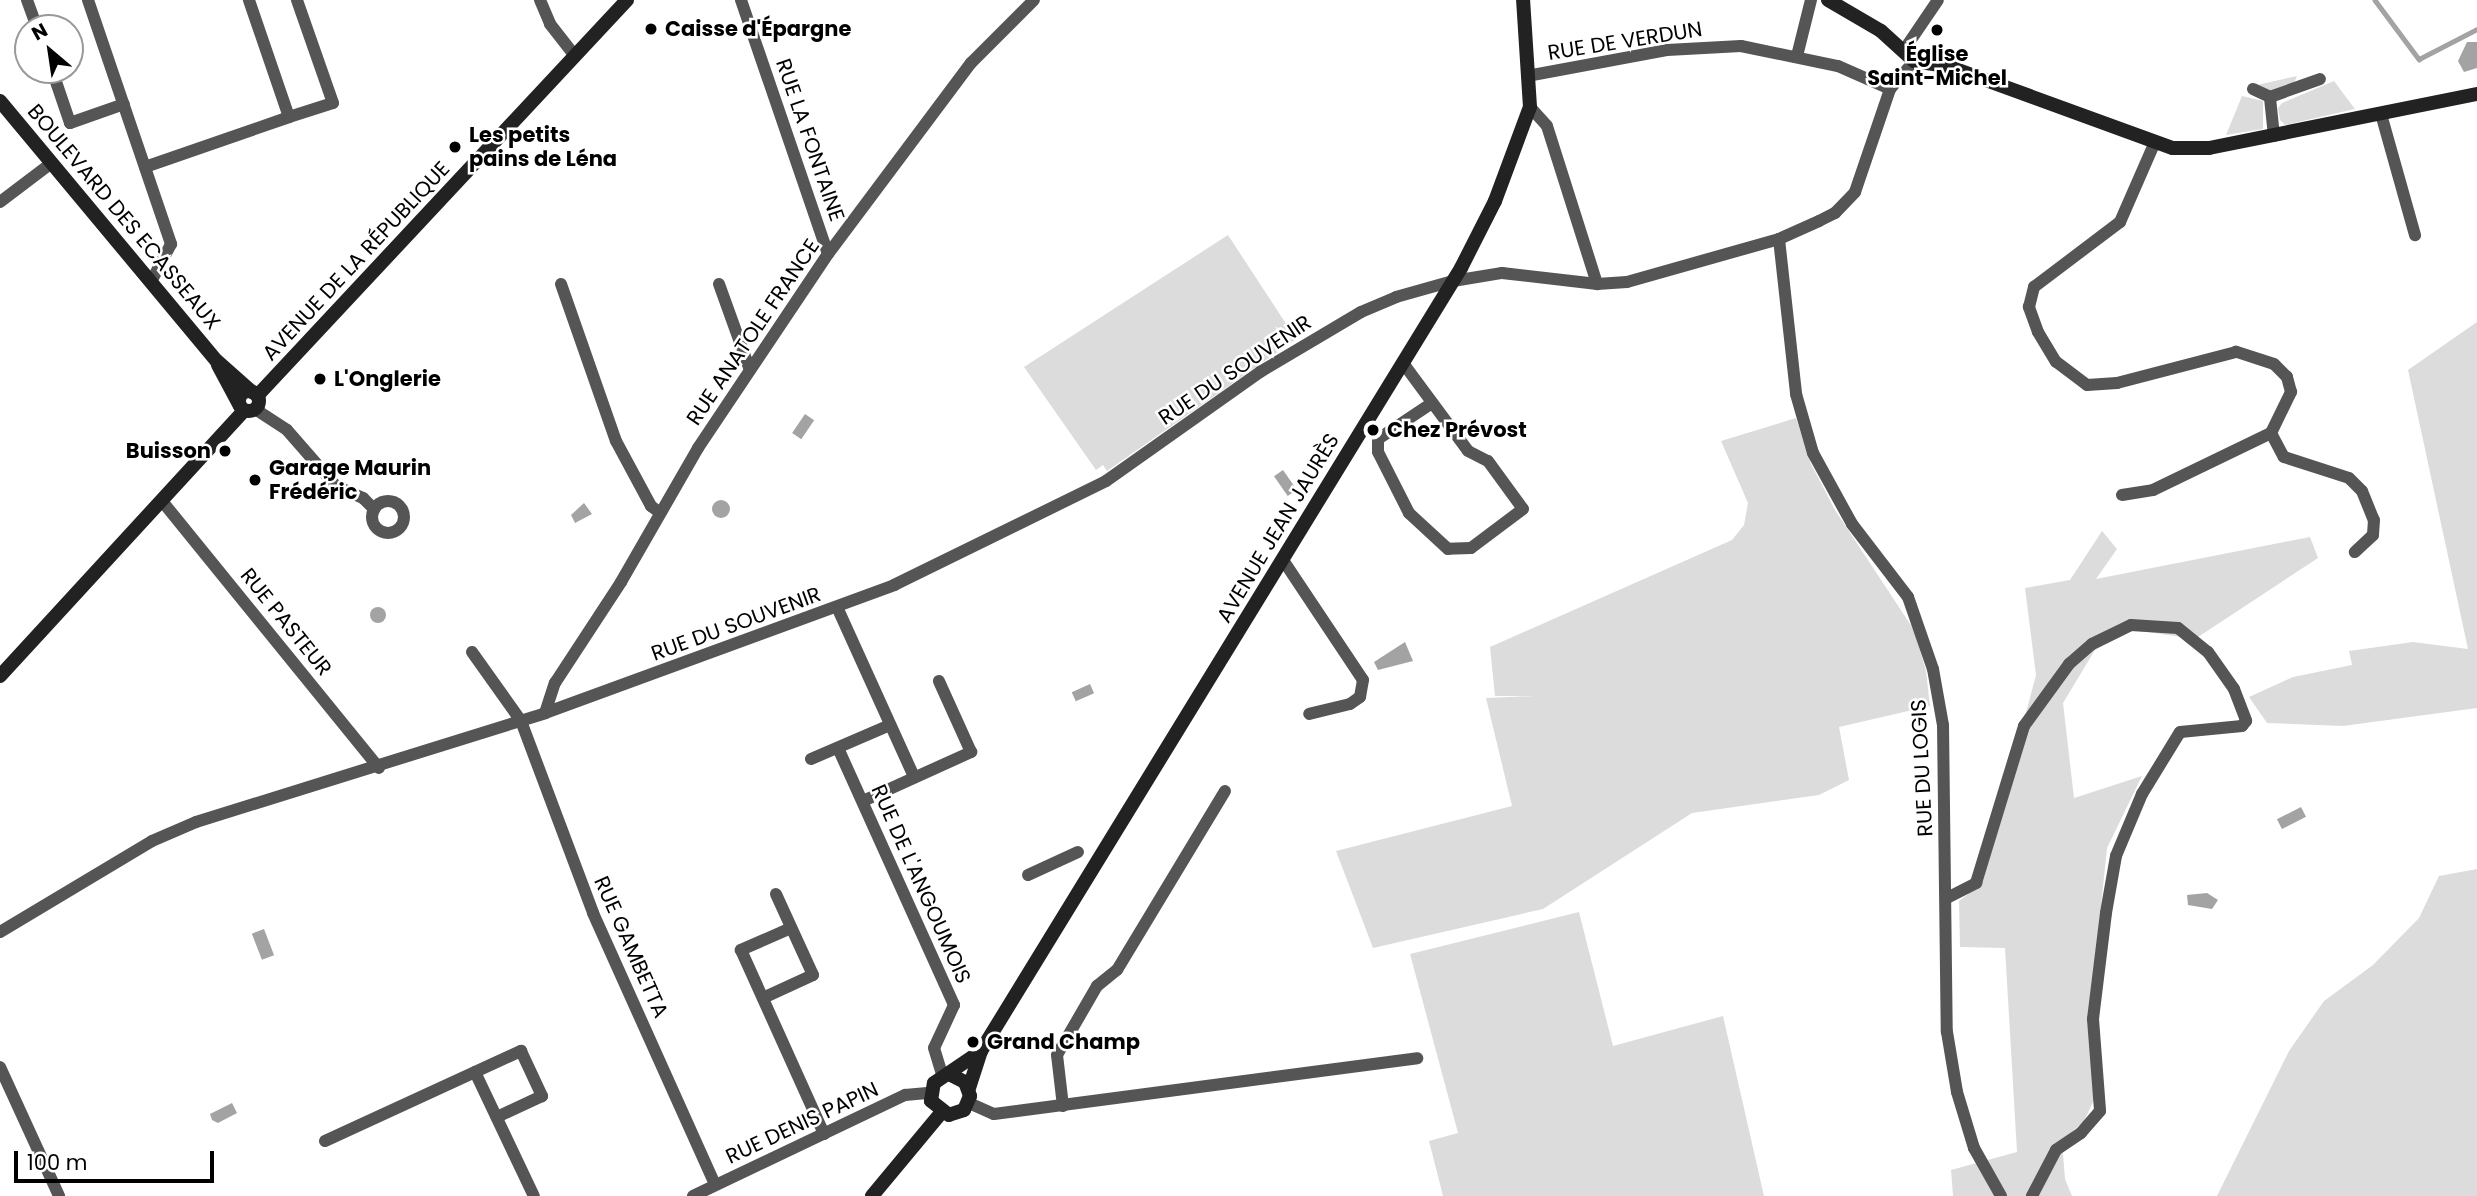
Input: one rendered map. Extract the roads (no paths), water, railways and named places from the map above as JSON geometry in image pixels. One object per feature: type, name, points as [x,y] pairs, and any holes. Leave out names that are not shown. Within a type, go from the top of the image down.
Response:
[{"type":"main road","name":"AVENUE DE LA RÉPUBLIQUE","points":[[3,667],[627,0]]},
{"type":"main road","name":"AVENUE JEAN JAURÈS","points":[[969,1096],[981,1051],[1453,281],[1495,201],[1530,107],[1523,0]]},
{"type":"main road","points":[[1828,0],[1909,55],[1950,66],[2154,144],[2209,148],[2477,94]]},
{"type":"main road","name":"BOULEVARD DES ECASSEAUX","points":[[0,101],[250,403]]},
{"type":"main road","name":"AVENUE JEAN JAURÈS","points":[[930,1093],[947,1076],[981,1051]]},
{"type":"main road","points":[[941,1113],[957,1114],[969,1096],[947,1076]]},
{"type":"main road","points":[[930,1093],[941,1113]]},
{"type":"main road","points":[[872,1196],[941,1113]]},
{"type":"street","points":[[88,0],[171,244],[151,282]]},
{"type":"street","points":[[249,0],[289,117]]},
{"type":"street","points":[[145,167],[333,103],[297,0]]},
{"type":"street","points":[[540,0],[550,24],[575,56]]},
{"type":"street","name":"RUE LA FONTAINE","points":[[741,0],[828,254]]},
{"type":"street","name":"RUE ANATOLE FRANCE","points":[[545,713],[555,683],[621,582],[659,512],[828,254],[971,63],[1034,0]]},
{"type":"street","points":[[1797,56],[1811,0]]},
{"type":"street","points":[[1890,89],[1938,0]]},
{"type":"street","name":"RUE DE VERDUN","points":[[1527,76],[1700,46],[1741,46],[1797,56],[1890,89]]},
{"type":"street","points":[[2253,89],[2270,97],[2320,79]]},
{"type":"street","points":[[57,84],[70,123],[124,104]]},
{"type":"street","name":"RUE DU SOUVENIR","points":[[0,932],[152,841],[196,822],[379,768],[545,713],[837,607],[978,545],[1106,481],[1260,372],[1361,312],[1396,297],[1453,281],[1502,274],[1597,284],[1628,282],[1779,239],[1835,213],[1849,202],[1890,89]]},
{"type":"street","points":[[2270,97],[2274,136]]},
{"type":"street","points":[[1530,107],[1547,126],[1597,284]]},
{"type":"street","points":[[2381,114],[2415,235]]},
{"type":"street","points":[[2122,495],[2153,490],[2271,433],[2291,392],[2281,369],[2262,358],[2222,354],[2117,383],[2087,385],[2056,362],[2031,318],[2031,297],[2042,279],[2120,222],[2154,144]]},
{"type":"street","points":[[0,202],[50,164]]},
{"type":"street","name":"RUE DU LOGIS","points":[[1779,239],[1796,394],[1804,429],[1830,490],[1908,597],[1933,669],[1943,725],[1947,1032],[1952,1069],[1974,1148],[2001,1196]]},
{"type":"street","points":[[719,284],[750,370]]},
{"type":"street","points":[[561,285],[616,441],[651,506],[659,512]]},
{"type":"street","points":[[1403,363],[1468,451],[1488,461],[1523,509],[1471,548],[1448,549],[1409,513],[1378,452],[1378,439],[1432,403]]},
{"type":"street","points":[[250,403],[288,430],[336,486],[363,498],[374,509]]},
{"type":"street","points":[[2271,433],[2284,457],[2349,478],[2362,491],[2374,520],[2373,535],[2354,552]]},
{"type":"street","name":"RUE PASTEUR","points":[[162,500],[379,768]]},
{"type":"street","points":[[1283,560],[1363,680],[1360,697],[1350,704],[1309,714]]},
{"type":"street","points":[[837,607],[914,777]]},
{"type":"street","points":[[1947,898],[1976,883],[2024,726],[2069,664],[2092,644],[2131,625],[2178,628],[2195,639],[2234,689],[2246,721],[2242,726],[2180,732],[2142,794],[2116,856],[2106,913],[2093,1019],[2100,1111],[2081,1133],[2056,1150],[2032,1196]]},
{"type":"street","name":"RUE GAMBETTA","points":[[472,652],[521,721],[593,914],[715,1185]]},
{"type":"street","points":[[863,801],[971,752],[939,681]]},
{"type":"street","points":[[811,760],[890,725]]},
{"type":"street","name":"RUE DE L'ANGOUMOIS","points":[[838,748],[954,1005],[934,1048],[947,1076]]},
{"type":"street","points":[[1063,1106],[1057,1055],[1097,986],[1117,970],[1225,791]]},
{"type":"street","points":[[1028,876],[1077,852]]},
{"type":"street","points":[[763,998],[813,975],[776,894]]},
{"type":"street","points":[[791,928],[741,950],[824,1134]]},
{"type":"street","points":[[325,1141],[521,1051],[542,1096],[497,1116]]},
{"type":"street","points":[[969,1096],[994,1114],[1417,1058]]},
{"type":"street","points":[[0,1067],[59,1196]]},
{"type":"street","points":[[475,1072],[534,1196]]},
{"type":"street","name":"RUE DENIS PAPIN","points":[[692,1196],[905,1095],[930,1093]]},
{"type":"waterway","points":[[2375,0],[2419,59],[2477,29]]},
{"type":"place","name":"Caisse d'Épargne","points":[[651,29]]},
{"type":"place","name":"Église Saint-Michel","points":[[1937,30]]},
{"type":"place","name":"Les petits pains de Léna","points":[[455,147]]},
{"type":"place","name":"L'Onglerie","points":[[320,379]]},
{"type":"place","name":"Chez Prévost","points":[[1373,430]]},
{"type":"place","name":"Buisson","points":[[225,451]]},
{"type":"place","name":"Garage Maurin Frédéric","points":[[255,480]]},
{"type":"place","name":"Grand Champ","points":[[973,1042]]}]
